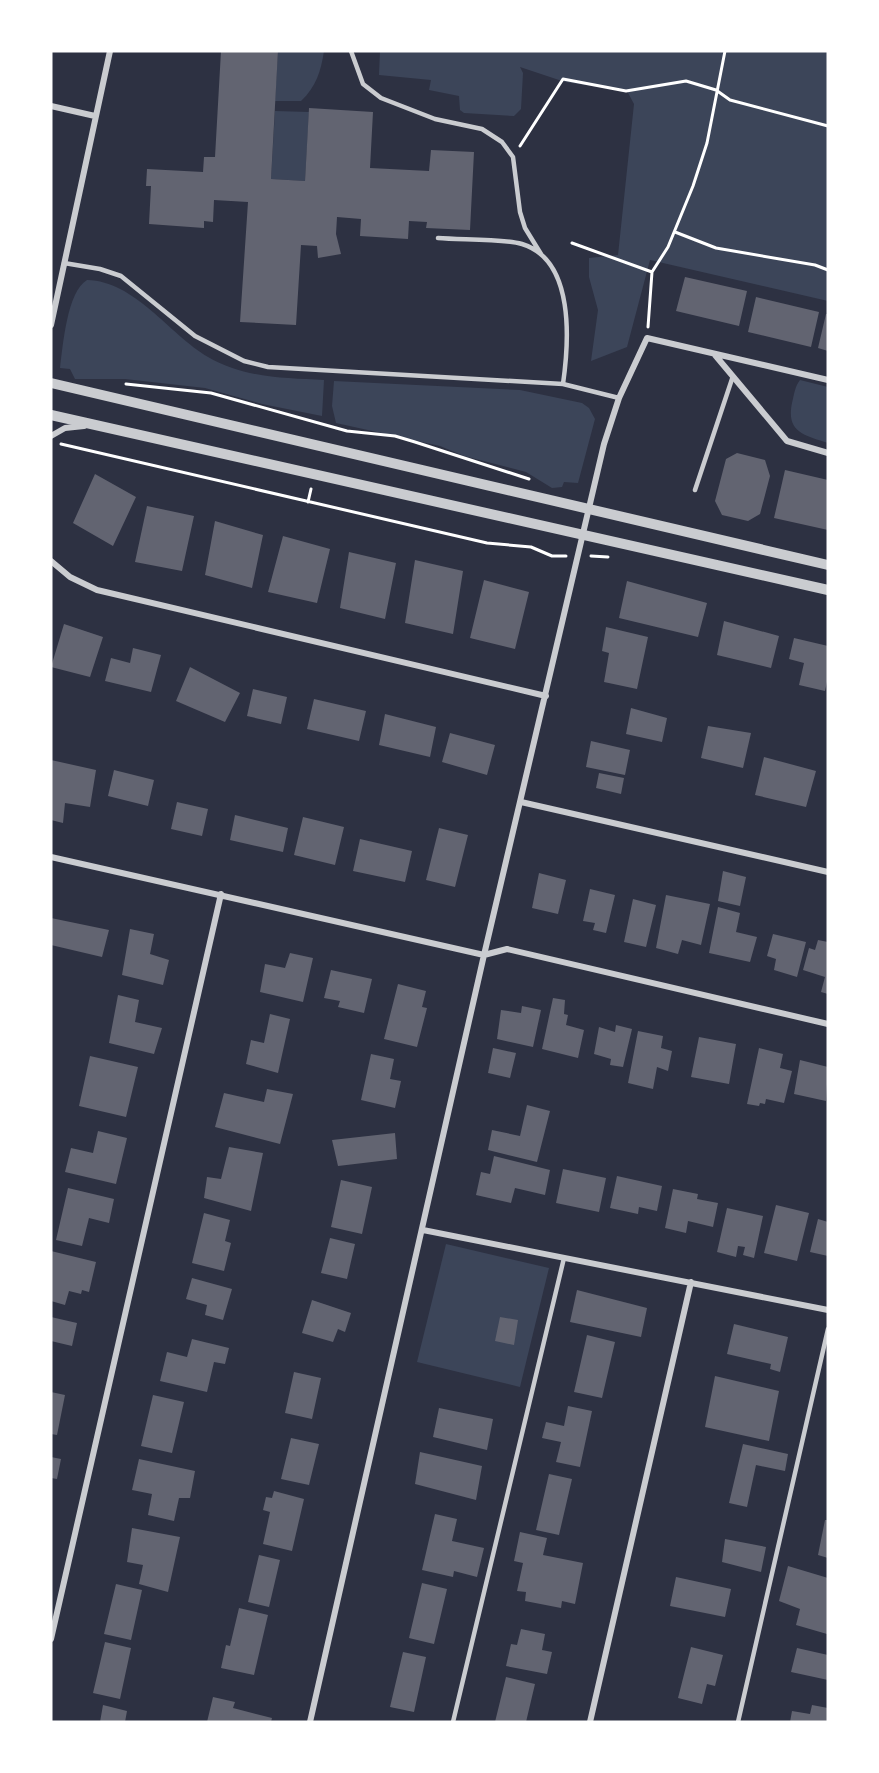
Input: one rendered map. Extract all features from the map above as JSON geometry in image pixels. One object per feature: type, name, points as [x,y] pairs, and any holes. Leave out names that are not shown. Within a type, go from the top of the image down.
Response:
[{"type":"street","points":[[51,325],[110,51]]},
{"type":"street","points":[[51,106],[95,116]]},
{"type":"street","points":[[310,1722],[484,955],[604,444],[619,398],[647,338],[828,380]]},
{"type":"street","points":[[714,354],[787,441],[828,453]]},
{"type":"street","points":[[51,383],[828,565]]},
{"type":"street","points":[[51,415],[828,590]]},
{"type":"street","points":[[51,436],[65,428],[93,424]]},
{"type":"street","points":[[51,561],[70,577],[97,590],[546,696]]},
{"type":"street","points":[[521,802],[828,872]]},
{"type":"street","points":[[51,857],[484,955],[507,949],[828,1024]]},
{"type":"street","points":[[51,1639],[221,894]]},
{"type":"street","points":[[423,1230],[828,1310]]},
{"type":"street","points":[[590,1722],[691,1282]]},
{"type":"lane","points":[[351,51],[363,84],[381,98],[435,119],[482,129],[502,142],[513,157],[520,212],[525,228],[554,274],[567,315],[568,347],[563,384]]},
{"type":"lane","points":[[438,238],[521,244],[541,254]]},
{"type":"lane","points":[[64,264],[100,269],[121,276],[195,336],[244,361],[268,367],[563,384],[619,398]]},
{"type":"lane","points":[[695,490],[733,376]]},
{"type":"lane","points":[[453,1722],[564,1258]]},
{"type":"lane","points":[[738,1722],[828,1329]]},
{"type":"path","points":[[647,338],[652,272],[675,232],[707,143],[725,51]]},
{"type":"path","points":[[513,157],[563,79],[626,91],[686,81],[716,90],[730,100],[828,126]]},
{"type":"path","points":[[675,232],[716,248],[815,265],[828,270]]},
{"type":"path","points":[[572,243],[652,272]]},
{"type":"path","points":[[122,384],[211,393],[347,431],[395,436],[519,473],[533,481]]},
{"type":"path","points":[[51,441],[487,543],[531,546],[552,556],[617,558]]},
{"type":"shaded area","points":[[278,51],[324,51],[317,78],[301,101],[275,101]]},
{"type":"shaded area","points":[[380,51],[828,51],[828,301],[650,260],[627,347],[591,361],[598,310],[589,277],[589,258],[618,255],[634,104],[627,91],[565,82],[520,67],[523,73],[521,109],[514,116],[464,113],[460,110],[459,96],[429,90],[431,80],[379,75]]},
{"type":"shaded area","points":[[275,111],[309,112],[305,181],[271,179]]},
{"type":"shaded area","points":[[87,280],[121,289],[151,310],[194,347],[222,364],[264,376],[324,380],[322,416],[262,404],[205,388],[125,379],[75,379],[70,369],[60,368],[70,307],[80,286]]},
{"type":"shaded area","points":[[800,380],[828,387],[828,443],[804,434],[794,426],[791,413],[792,403]]},
{"type":"shaded area","points":[[334,381],[520,390],[582,403],[589,408],[595,419],[578,483],[564,482],[562,487],[552,488],[526,472],[464,456],[440,446],[336,423],[332,406]]},
{"type":"shaded area","points":[[446,1244],[549,1268],[520,1387],[417,1362]]},
{"type":"building","points":[[221,51],[278,51],[271,179],[305,181],[309,108],[373,112],[370,168],[429,171],[431,150],[474,152],[470,230],[426,228],[427,222],[409,221],[408,239],[360,236],[361,219],[337,217],[336,234],[341,254],[318,258],[317,246],[301,245],[296,325],[240,322],[248,202],[214,200],[213,222],[204,221],[204,228],[149,224],[151,186],[146,186],[147,169],[203,172],[204,157],[215,157]]},
{"type":"building","points":[[685,277],[747,291],[739,326],[676,311]]},
{"type":"building","points":[[756,297],[819,312],[811,347],[748,332]]},
{"type":"building","points":[[826,314],[828,314],[828,351],[818,348]]},
{"type":"building","points":[[737,453],[765,460],[770,476],[760,514],[748,521],[722,515],[715,501],[726,459]]},
{"type":"building","points":[[785,470],[828,480],[828,530],[774,518]]},
{"type":"building","points":[[95,474],[136,497],[113,546],[73,523]]},
{"type":"building","points":[[147,506],[194,516],[182,571],[135,562]]},
{"type":"building","points":[[215,521],[263,535],[252,588],[205,575]]},
{"type":"building","points":[[283,536],[330,549],[317,603],[268,592]]},
{"type":"building","points":[[349,552],[396,563],[385,619],[340,608]]},
{"type":"building","points":[[415,560],[463,571],[453,634],[405,623]]},
{"type":"building","points":[[484,580],[529,592],[515,649],[470,638]]},
{"type":"building","points":[[627,581],[707,603],[698,637],[619,618]]},
{"type":"building","points":[[724,621],[779,636],[771,668],[717,655]]},
{"type":"building","points":[[64,624],[103,637],[90,677],[51,667]]},
{"type":"building","points":[[606,627],[648,637],[637,689],[604,682],[609,653],[602,651]]},
{"type":"building","points":[[794,638],[828,646],[828,677],[825,691],[799,685],[804,663],[789,659]]},
{"type":"building","points":[[133,648],[161,655],[151,692],[105,681],[111,658],[130,663]]},
{"type":"building","points":[[190,667],[240,693],[225,722],[176,701]]},
{"type":"building","points":[[253,689],[287,697],[281,724],[247,716]]},
{"type":"building","points":[[314,699],[366,711],[359,741],[307,729]]},
{"type":"building","points":[[631,708],[667,718],[662,742],[626,734]]},
{"type":"building","points":[[385,714],[436,727],[430,757],[379,745]]},
{"type":"building","points":[[708,726],[751,733],[743,768],[701,758]]},
{"type":"building","points":[[450,733],[495,745],[487,775],[442,762]]},
{"type":"building","points":[[591,741],[630,750],[625,775],[586,767]]},
{"type":"building","points":[[764,757],[816,771],[806,807],[755,795]]},
{"type":"building","points":[[51,760],[96,770],[90,807],[65,803],[63,823],[51,820]]},
{"type":"building","points":[[114,770],[154,780],[148,806],[108,796]]},
{"type":"building","points":[[599,773],[624,778],[621,794],[596,788]]},
{"type":"building","points":[[177,802],[208,809],[202,836],[171,829]]},
{"type":"building","points":[[235,815],[288,828],[283,852],[230,840]]},
{"type":"building","points":[[303,817],[344,827],[335,865],[294,855]]},
{"type":"building","points":[[439,828],[468,835],[455,887],[426,880]]},
{"type":"building","points":[[360,839],[412,851],[405,882],[353,871]]},
{"type":"building","points":[[723,871],[746,877],[740,906],[718,901]]},
{"type":"building","points":[[539,873],[566,880],[558,914],[532,908]]},
{"type":"building","points":[[590,889],[615,895],[606,933],[593,930],[595,923],[583,921]]},
{"type":"building","points":[[666,895],[710,904],[701,945],[682,940],[678,954],[656,948]]},
{"type":"building","points":[[633,899],[656,905],[646,947],[624,942]]},
{"type":"building","points":[[718,907],[740,913],[736,932],[757,937],[750,962],[709,953]]},
{"type":"building","points":[[51,918],[109,930],[102,957],[51,945]]},
{"type":"building","points":[[130,929],[154,934],[150,954],[169,960],[163,985],[122,975]]},
{"type":"building","points":[[773,934],[806,942],[797,977],[774,970],[776,959],[767,956]]},
{"type":"building","points":[[818,940],[828,942],[828,994],[821,992],[825,977],[803,970],[809,948],[815,950]]},
{"type":"building","points":[[290,953],[313,958],[303,1002],[260,992],[265,964],[285,968]]},
{"type":"building","points":[[331,970],[372,979],[364,1013],[338,1007],[340,1001],[324,998]]},
{"type":"building","points":[[398,984],[426,991],[422,1007],[427,1008],[417,1047],[384,1039]]},
{"type":"building","points":[[118,995],[139,1000],[135,1022],[162,1028],[154,1054],[109,1043]]},
{"type":"building","points":[[553,998],[565,1000],[564,1014],[568,1015],[566,1025],[584,1030],[578,1058],[542,1049]]},
{"type":"building","points":[[522,1006],[541,1010],[533,1047],[497,1039],[501,1010],[521,1013]]},
{"type":"building","points":[[270,1014],[290,1019],[278,1073],[246,1064],[251,1040],[264,1043]]},
{"type":"building","points":[[616,1025],[632,1029],[623,1067],[610,1065],[611,1059],[594,1054],[599,1027],[615,1032]]},
{"type":"building","points":[[638,1031],[663,1036],[661,1048],[672,1051],[668,1071],[657,1067],[653,1089],[628,1083]]},
{"type":"building","points":[[699,1037],[736,1044],[729,1084],[691,1077]]},
{"type":"building","points":[[493,1048],[516,1053],[510,1078],[488,1073]]},
{"type":"building","points":[[759,1048],[783,1054],[780,1068],[792,1071],[784,1103],[766,1099],[765,1104],[760,1103],[759,1106],[747,1104]]},
{"type":"building","points":[[371,1054],[394,1059],[390,1079],[401,1081],[395,1108],[361,1100]]},
{"type":"building","points":[[90,1056],[138,1067],[126,1117],[79,1106]]},
{"type":"building","points":[[800,1060],[828,1067],[826,1101],[794,1094]]},
{"type":"building","points":[[267,1089],[293,1094],[280,1144],[215,1127],[224,1093],[264,1102]]},
{"type":"building","points":[[527,1105],[550,1111],[537,1162],[488,1150],[492,1130],[520,1136]]},
{"type":"building","points":[[98,1131],[127,1138],[116,1184],[65,1172],[71,1148],[93,1153]]},
{"type":"building","points":[[395,1133],[397,1159],[338,1166],[332,1140]]},
{"type":"building","points":[[229,1147],[263,1153],[251,1211],[204,1198],[207,1177],[221,1179]]},
{"type":"building","points":[[494,1156],[550,1170],[545,1195],[515,1188],[511,1203],[476,1195],[481,1172],[490,1174]]},
{"type":"building","points":[[563,1169],[606,1178],[599,1212],[556,1203]]},
{"type":"building","points":[[617,1176],[662,1186],[657,1211],[639,1207],[638,1214],[610,1208]]},
{"type":"building","points":[[341,1180],[372,1187],[362,1234],[331,1227]]},
{"type":"building","points":[[68,1188],[114,1199],[109,1223],[89,1218],[82,1246],[56,1240]]},
{"type":"building","points":[[673,1189],[698,1194],[697,1199],[718,1203],[713,1227],[688,1221],[686,1233],[665,1228]]},
{"type":"building","points":[[776,1205],[809,1213],[797,1261],[764,1253]]},
{"type":"building","points":[[727,1208],[763,1216],[754,1258],[743,1255],[745,1247],[738,1246],[736,1257],[717,1252]]},
{"type":"building","points":[[204,1213],[230,1220],[225,1241],[231,1243],[224,1271],[192,1263]]},
{"type":"building","points":[[818,1219],[828,1222],[828,1256],[810,1252]]},
{"type":"building","points":[[330,1238],[355,1244],[347,1279],[321,1273]]},
{"type":"building","points":[[51,1251],[96,1262],[89,1292],[82,1290],[81,1294],[69,1291],[65,1305],[51,1301]]},
{"type":"building","points":[[192,1278],[232,1289],[223,1320],[205,1315],[207,1305],[186,1299]]},
{"type":"building","points":[[577,1290],[647,1308],[641,1337],[570,1322]]},
{"type":"building","points":[[312,1300],[351,1313],[345,1332],[338,1329],[333,1342],[302,1333]]},
{"type":"building","points":[[51,1317],[77,1323],[72,1346],[51,1341]]},
{"type":"building","points":[[500,1317],[518,1320],[514,1345],[495,1341]]},
{"type":"building","points":[[734,1324],[788,1337],[780,1372],[770,1369],[771,1364],[727,1354]]},
{"type":"building","points":[[587,1335],[615,1342],[602,1398],[574,1392]]},
{"type":"building","points":[[192,1339],[229,1348],[225,1364],[214,1362],[207,1392],[160,1381],[167,1352],[187,1357]]},
{"type":"building","points":[[294,1372],[321,1378],[312,1419],[285,1413]]},
{"type":"building","points":[[715,1376],[779,1391],[769,1441],[705,1427]]},
{"type":"building","points":[[51,1392],[65,1395],[57,1435],[51,1434]]},
{"type":"building","points":[[153,1395],[184,1402],[172,1453],[141,1446]]},
{"type":"building","points":[[568,1406],[592,1411],[580,1467],[556,1462],[561,1442],[542,1438],[546,1422],[564,1426]]},
{"type":"building","points":[[439,1408],[493,1419],[487,1450],[433,1437]]},
{"type":"building","points":[[291,1438],[319,1444],[309,1485],[281,1479]]},
{"type":"building","points":[[743,1444],[788,1454],[785,1471],[756,1465],[747,1507],[729,1503]]},
{"type":"building","points":[[420,1452],[482,1466],[476,1500],[415,1484]]},
{"type":"building","points":[[51,1457],[61,1459],[57,1479],[51,1478]]},
{"type":"building","points":[[139,1459],[195,1471],[190,1498],[179,1498],[174,1521],[148,1515],[152,1494],[132,1490]]},
{"type":"building","points":[[549,1474],[572,1479],[559,1535],[536,1530]]},
{"type":"building","points":[[274,1491],[304,1499],[292,1551],[263,1544],[270,1512],[263,1510],[266,1497],[272,1498]]},
{"type":"building","points":[[435,1514],[457,1519],[452,1541],[484,1548],[477,1577],[454,1571],[453,1577],[422,1570]]},
{"type":"building","points":[[825,1520],[828,1520],[828,1558],[818,1555]]},
{"type":"building","points":[[132,1528],[180,1537],[168,1592],[139,1584],[143,1565],[127,1562]]},
{"type":"building","points":[[520,1532],[547,1538],[543,1555],[583,1563],[575,1604],[562,1601],[561,1608],[525,1601],[526,1592],[517,1591],[523,1563],[514,1561]]},
{"type":"building","points":[[725,1539],[766,1547],[761,1572],[722,1562]]},
{"type":"building","points":[[259,1555],[280,1560],[269,1607],[248,1602]]},
{"type":"building","points":[[788,1566],[828,1578],[827,1634],[796,1625],[800,1609],[779,1601]]},
{"type":"building","points":[[676,1577],[731,1589],[725,1617],[670,1606]]},
{"type":"building","points":[[422,1583],[447,1589],[434,1644],[409,1638]]},
{"type":"building","points":[[116,1584],[142,1590],[131,1640],[104,1634]]},
{"type":"building","points":[[239,1608],[268,1615],[254,1675],[221,1668],[226,1645],[230,1646]]},
{"type":"building","points":[[521,1629],[545,1634],[542,1650],[552,1652],[547,1674],[506,1666],[511,1644],[517,1645]]},
{"type":"building","points":[[105,1642],[131,1648],[120,1699],[93,1693]]},
{"type":"building","points":[[691,1647],[723,1655],[715,1686],[707,1684],[702,1704],[678,1698]]},
{"type":"building","points":[[797,1648],[828,1655],[828,1680],[791,1672]]},
{"type":"building","points":[[403,1652],[426,1657],[414,1712],[390,1707]]},
{"type":"building","points":[[506,1677],[535,1684],[526,1722],[495,1722]]},
{"type":"building","points":[[213,1697],[235,1702],[233,1708],[272,1718],[271,1722],[207,1722]]},
{"type":"building","points":[[103,1705],[127,1711],[125,1722],[100,1722]]},
{"type":"building","points":[[812,1705],[828,1708],[827,1722],[790,1722],[792,1711],[810,1714]]}]
